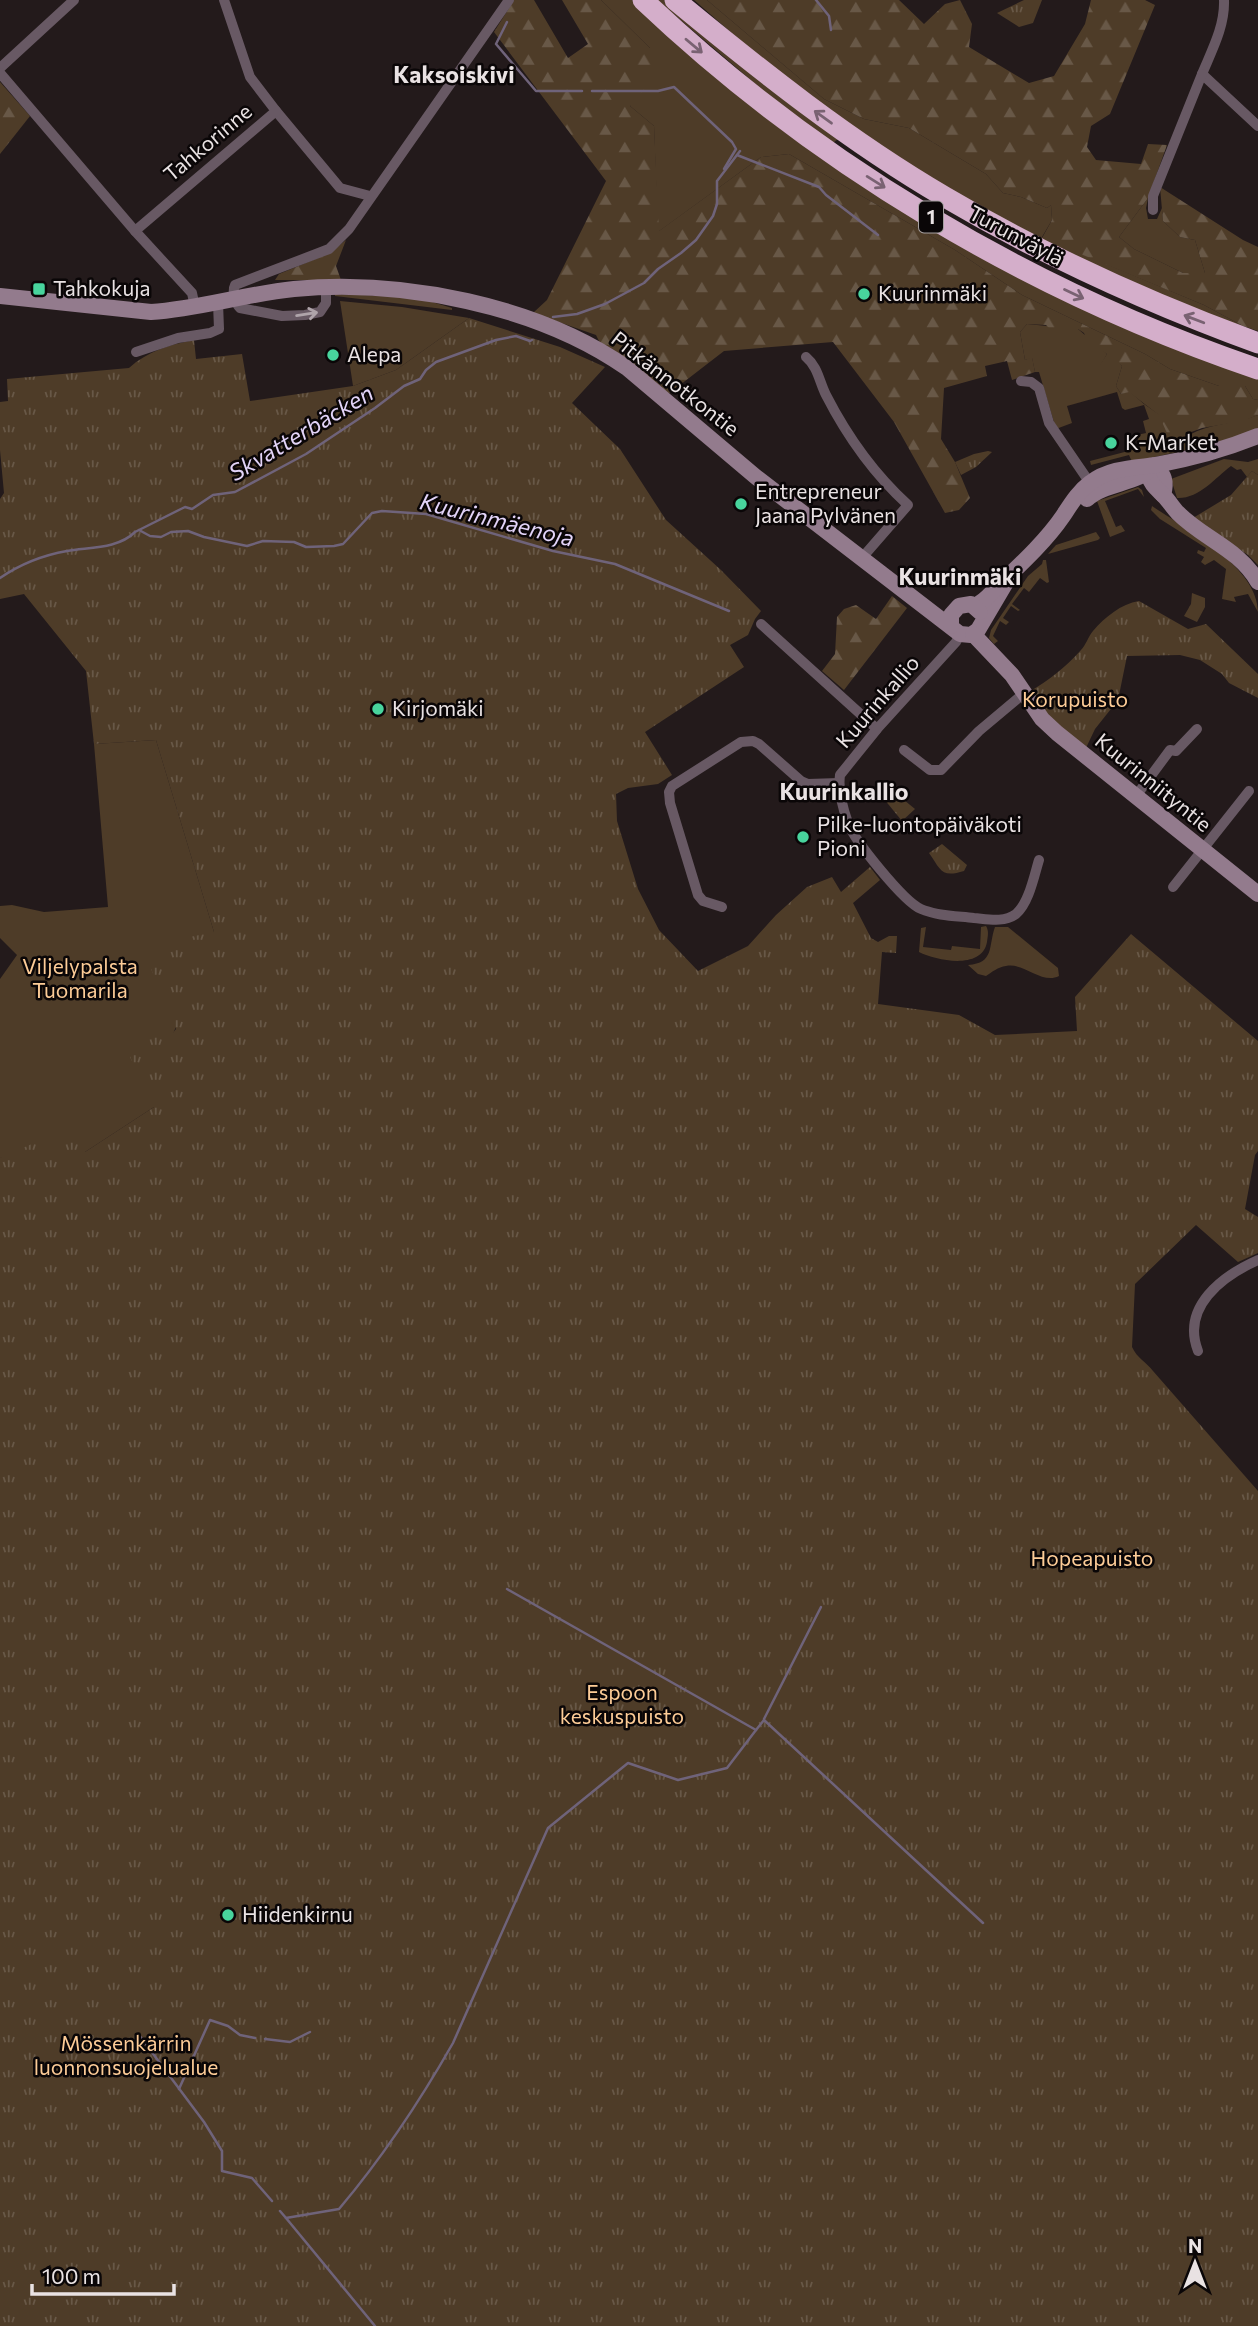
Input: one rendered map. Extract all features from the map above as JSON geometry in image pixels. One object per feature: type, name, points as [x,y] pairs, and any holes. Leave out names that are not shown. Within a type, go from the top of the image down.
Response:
[{"type":"highway","name":"Turunväylä","points":[[643,0],[739,84],[810,138],[926,214],[990,252],[1069,291],[1258,369]]},
{"type":"highway","name":"Turunväylä","points":[[675,0],[828,120],[943,197],[1002,230],[1128,292],[1258,343]]},
{"type":"highway","points":[[685,0],[714,32]]},
{"type":"street","points":[[74,0],[0,71],[192,293],[195,307]]},
{"type":"street","name":"Tahkorinne","points":[[135,230],[276,111],[250,77],[224,0]]},
{"type":"street","points":[[326,287],[325,308],[306,315],[282,316],[253,311],[240,308],[235,299],[235,285],[329,249],[349,229],[509,0]]},
{"type":"street","points":[[1153,210],[1153,196],[1220,30],[1224,0]]},
{"type":"street","points":[[1202,74],[1258,126]]},
{"type":"street","points":[[276,111],[340,187],[370,197]]},
{"type":"street","name":"Pitkännotkontie","points":[[0,296],[151,312],[326,287],[415,292],[474,303],[521,317],[592,346],[626,368],[756,477],[909,596],[964,625]]},
{"type":"street","points":[[136,352],[178,338],[219,329],[218,303]]},
{"type":"street","points":[[806,357],[813,363],[826,395],[870,466],[908,505],[861,559]]},
{"type":"street","points":[[1021,381],[1031,382],[1039,388],[1049,422],[1093,487]]},
{"type":"street","points":[[964,625],[1063,516],[1076,509],[1093,487],[1108,485],[1258,436]]},
{"type":"street","points":[[1151,470],[1154,489],[1163,495],[1178,513],[1245,562],[1258,582]]},
{"type":"street","points":[[964,625],[981,615],[974,606],[987,598],[1011,574]]},
{"type":"street","points":[[761,624],[877,729]]},
{"type":"street","name":"Kuurinniityntie","points":[[964,625],[1012,675],[1042,719],[1057,733],[1258,894]]},
{"type":"street","name":"Kuurinkallio","points":[[839,783],[844,769],[956,642],[964,625]]},
{"type":"street","points":[[904,750],[930,770],[941,770],[979,731],[1023,694]]},
{"type":"street","points":[[1136,796],[1170,750],[1176,751],[1197,729]]},
{"type":"street","points":[[722,907],[703,901],[694,885],[669,792],[672,786],[748,741],[759,744],[801,781],[808,784],[839,783],[849,825],[881,870],[908,901],[919,909],[993,920],[1008,918],[1022,907],[1040,860]]},
{"type":"street","points":[[1173,887],[1249,790]]},
{"type":"street","points":[[1198,1351],[1194,1338],[1194,1318],[1202,1304],[1217,1284],[1238,1269],[1258,1260]]},
{"type":"green space","points":[[514,0],[534,0],[568,58],[588,44],[562,0],[601,0],[650,48],[661,70],[630,106],[654,126],[659,231],[761,157],[789,154],[955,250],[1022,295],[1145,354],[1170,369],[1219,386],[1245,386],[1253,399],[1258,400],[1258,415],[1243,421],[1202,428],[1170,440],[1159,415],[1129,392],[1121,394],[1116,386],[1122,366],[1118,362],[1103,370],[1098,368],[1107,354],[1087,341],[1084,333],[1078,329],[1074,334],[1064,333],[1060,329],[1053,332],[1046,325],[1027,324],[1020,332],[1025,360],[1032,357],[1035,372],[1012,380],[1007,361],[985,366],[987,376],[944,388],[941,439],[955,462],[970,498],[959,510],[945,513],[894,422],[833,342],[724,351],[667,395],[600,343],[596,335],[533,313],[547,300],[606,181],[494,32]]},
{"type":"green space","points":[[601,0],[632,0],[667,33],[828,159],[1258,379],[1258,400],[1253,399],[1245,386],[1219,386],[1170,369],[1145,354],[1022,295],[955,250],[789,154],[761,157],[658,232],[654,126],[630,106],[650,48]]},
{"type":"green space","points":[[657,0],[664,0],[838,139],[833,143],[787,111]]},
{"type":"green space","points":[[694,0],[707,0],[824,99],[864,119],[909,128],[986,174],[1003,193],[1047,208],[1051,205],[1052,220],[1042,237],[1204,305],[1243,326],[1238,328],[1144,291],[937,185],[819,103]]},
{"type":"green space","points":[[707,0],[899,0],[924,24],[945,4],[960,0],[972,24],[969,47],[1029,83],[1054,76],[1085,24],[1091,0],[1145,0],[1155,5],[1110,114],[1091,126],[1087,147],[1096,160],[1141,164],[1148,144],[1167,145],[1148,198],[1119,237],[1134,249],[1183,273],[1205,273],[1195,240],[1180,237],[1163,221],[1160,187],[1258,247],[1258,331],[1204,305],[1042,238],[1052,220],[1051,205],[1047,208],[1003,193],[986,174],[909,128],[864,119],[824,99]]},
{"type":"green space","points":[[1024,0],[1042,0],[1033,23],[1019,27],[997,13]]},
{"type":"green space","points":[[0,82],[30,116],[0,154]]},
{"type":"green space","points":[[1148,198],[1148,219],[1157,219],[1162,208],[1163,221],[1180,237],[1195,240],[1205,273],[1183,273],[1134,249],[1119,237]]},
{"type":"green space","points":[[346,240],[336,266],[341,280],[275,280],[279,274],[330,253]]},
{"type":"green space","points":[[335,296],[416,297],[452,310]]},
{"type":"green space","points":[[340,301],[402,307],[469,318],[396,370],[353,386]]},
{"type":"green space","name":"Espoon keskuspuisto","points":[[469,318],[560,347],[605,367],[572,403],[620,449],[666,520],[761,611],[748,635],[730,645],[744,667],[645,732],[672,775],[658,784],[628,788],[616,794],[617,821],[638,889],[659,930],[698,971],[748,946],[776,915],[807,887],[832,877],[841,892],[870,867],[880,880],[853,903],[871,938],[878,942],[889,936],[897,936],[896,953],[882,952],[878,1004],[959,1015],[995,1035],[1077,1031],[1075,997],[1131,934],[1258,1041],[1258,1151],[1245,1209],[1258,1217],[1258,1253],[1238,1262],[1196,1225],[1135,1284],[1132,1347],[1258,1491],[1258,2326],[0,2326],[0,1158],[73,1126],[85,1152],[154,1107],[119,1034],[172,1034],[176,1029],[142,947],[214,932],[156,740],[94,744],[86,671],[24,594],[0,599],[0,499],[4,493],[0,450],[0,402],[8,401],[7,379],[129,368],[159,350],[194,340],[196,359],[242,354],[250,401],[353,386],[396,370]]},
{"type":"green space","points":[[1027,324],[1078,329],[1107,354],[1099,368],[1118,361],[1122,366],[1116,386],[1121,394],[1129,391],[1189,435],[1258,415],[1258,429],[1218,443],[1132,462],[1129,455],[1091,465],[1090,461],[1140,448],[1137,435],[1146,433],[1143,421],[1149,419],[1144,405],[1125,410],[1117,392],[1067,406],[1072,423],[1056,429],[1039,372],[1035,372],[1032,358],[1025,360],[1020,332]]},
{"type":"green space","points":[[992,452],[976,467],[961,475],[955,462]]},
{"type":"green space","points":[[1224,459],[1248,462],[1258,459],[1258,475],[1252,471],[1247,477],[1241,469],[1237,470],[1231,466],[1200,491],[1177,498],[1171,479]]},
{"type":"green space","points":[[1252,471],[1258,475],[1258,565],[1248,555],[1193,518],[1231,495]]},
{"type":"green space","points":[[1138,487],[1144,497],[1138,489],[1105,501],[1116,527],[1121,525],[1125,531],[1110,537],[1097,501]]},
{"type":"green space","points":[[1152,506],[1218,551],[1233,565],[1255,595],[1258,612],[1248,594],[1234,597],[1236,602],[1222,599],[1226,569],[1214,560],[1205,565],[1201,562],[1204,557],[1197,553],[1198,550],[1204,552],[1206,548],[1160,519],[1151,510]]},
{"type":"green space","points":[[1096,532],[1100,538],[1098,540],[1048,554],[1056,545]]},
{"type":"green space","points":[[1046,560],[1049,582],[1040,578],[1029,592],[1024,588],[1012,604],[1020,610],[1011,606],[1003,618],[1009,622],[1006,625],[1000,621],[993,636],[998,641],[994,644],[989,638],[991,630],[1028,576]]},
{"type":"green space","points":[[1192,593],[1205,598],[1205,607],[1197,622],[1184,616],[1191,604]]},
{"type":"green space","points":[[892,596],[907,608],[844,690],[822,671],[835,654],[837,617],[844,609],[856,605],[876,619]]},
{"type":"green space","name":"Korupuisto","points":[[1139,601],[1188,629],[1206,624],[1258,674],[1258,698],[1229,683],[1222,674],[1200,660],[1180,655],[1127,656],[1118,700],[1095,729],[1085,750],[1055,726],[1029,692],[1069,662],[1108,616]]},
{"type":"green space","name":"Viljelypalsta Tuomarila","points":[[156,740],[214,932],[173,1034],[154,1107],[85,1152],[0,1158],[0,979],[17,955],[0,938],[0,906],[12,905],[44,912],[108,907],[94,744]]},
{"type":"green space","points":[[893,791],[915,809],[902,821],[884,799]]},
{"type":"green space","points":[[942,844],[967,865],[964,871],[951,874],[939,868],[929,853]]},
{"type":"green space","points":[[986,926],[987,942],[977,957],[958,961],[919,952],[921,928],[926,927],[923,947],[951,950],[952,946],[980,949],[981,927]]},
{"type":"green space","points":[[995,927],[1008,927],[1058,968],[1059,976],[1046,978],[1013,966],[1000,967],[986,976],[978,974],[968,965],[977,964],[987,957]]},
{"type":"waterway","name":"Skvatterbäcken","points":[[816,0],[829,16],[831,30]]},
{"type":"waterway","points":[[507,22],[496,44],[536,91],[582,91]]},
{"type":"waterway","points":[[592,91],[658,91],[674,87],[732,142],[736,149],[724,169]]},
{"type":"waterway","name":"Skvatterbäcken","points":[[553,317],[577,314],[605,304],[644,283],[696,240],[713,216],[717,204],[717,181],[740,151]]},
{"type":"waterway","points":[[737,155],[819,187],[878,235]]},
{"type":"waterway","name":"Skvatterbäcken","points":[[0,578],[23,565],[50,555],[120,542],[185,507],[192,509],[213,495],[235,492],[306,454],[404,386],[420,379],[436,362],[496,340],[516,336],[532,340]]},
{"type":"waterway","name":"Kuurinmäenoja","points":[[139,530],[150,536],[161,537],[171,532],[188,531],[247,546],[263,541],[294,542],[306,547],[334,546],[343,544],[372,513],[382,511],[426,514],[553,551],[615,564],[729,611]]},
{"type":"waterway","points":[[507,1589],[756,1730],[764,1720],[983,1923]]},
{"type":"waterway","points":[[764,1719],[821,1607]]},
{"type":"waterway","points":[[280,2211],[286,2218],[339,2209],[414,2108],[453,2043],[548,1828],[628,1763],[678,1780],[727,1768],[756,1730]]},
{"type":"waterway","points":[[179,2089],[210,2020],[228,2026],[240,2035],[255,2038]]},
{"type":"waterway","points":[[265,2039],[290,2042],[310,2032]]},
{"type":"waterway","points":[[139,2035],[204,2122],[222,2151],[222,2171],[252,2178],[272,2201]]},
{"type":"waterway","points":[[286,2218],[375,2326]]},
{"type":"place","name":"Tahkokuja","points":[[39,289]]},
{"type":"place","name":"Kuurinmäki","points":[[864,294]]},
{"type":"place","name":"Alepa","points":[[333,355]]},
{"type":"place","name":"K-Market","points":[[1111,443]]},
{"type":"place","name":"Entrepreneur Jaana Pylvänen","points":[[741,504]]},
{"type":"place","name":"Kirjomäki","points":[[378,709]]},
{"type":"place","name":"Pilke-luontopäiväkoti Pioni","points":[[803,837]]},
{"type":"place","name":"Hiidenkirnu","points":[[228,1915]]},
{"type":"district","name":"Kaksoiskivi","points":[[454,75]]},
{"type":"district","name":"Kuurinmäki","points":[[960,577]]},
{"type":"district","name":"Kuurinkallio","points":[[844,792]]},
{"type":"park label","name":"Hopeapuisto","points":[[1092,1559]]},
{"type":"park label","name":"Mössenkärrin luonnonsuojelualue","points":[[126,2056]]}]
